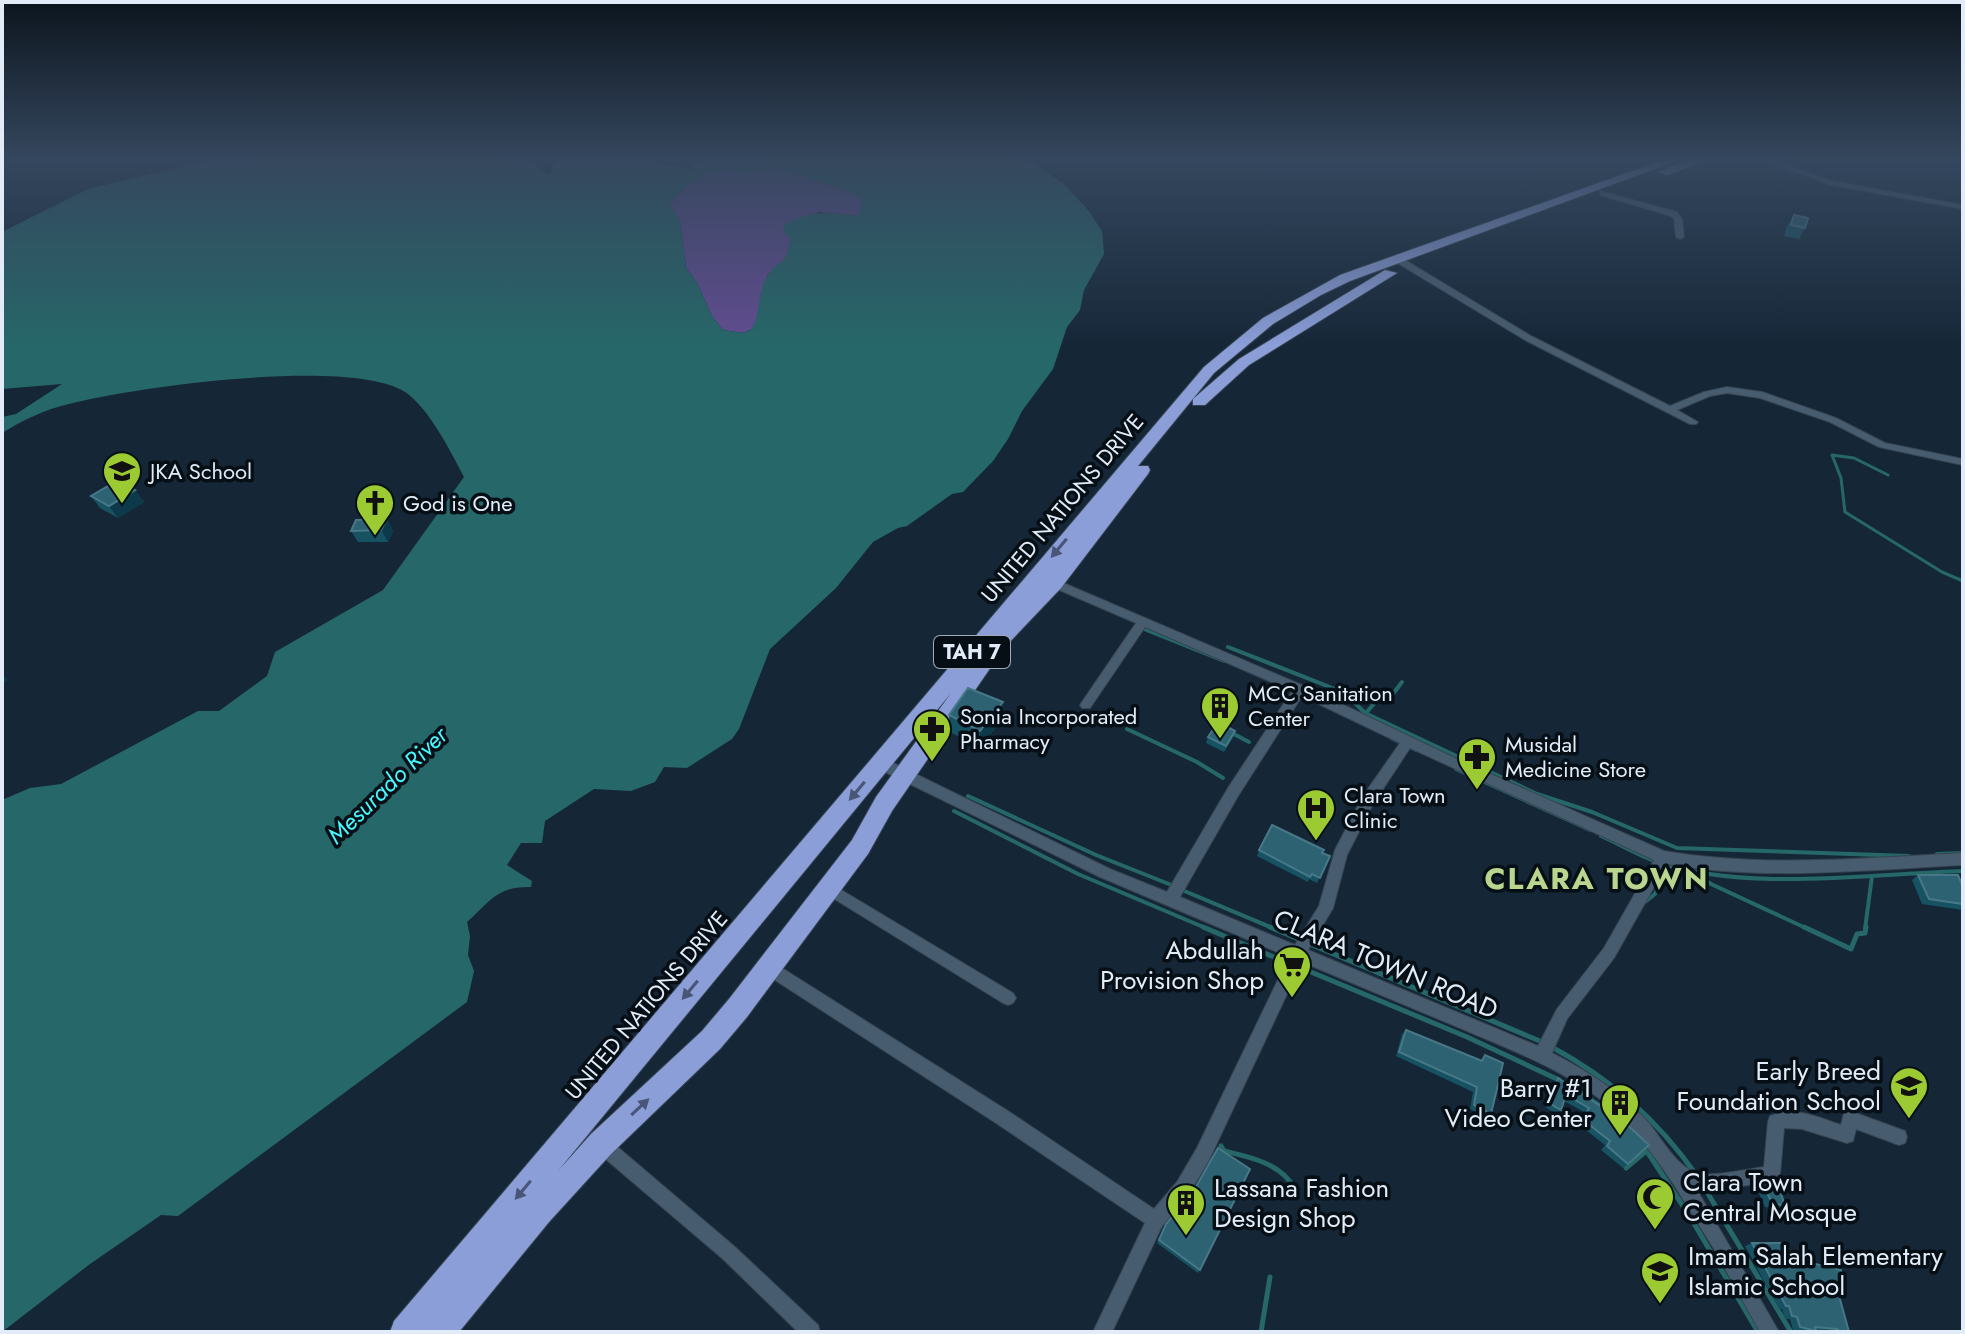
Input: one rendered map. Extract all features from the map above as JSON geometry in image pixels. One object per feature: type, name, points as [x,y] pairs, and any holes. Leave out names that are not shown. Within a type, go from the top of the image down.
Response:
[{"type":"highway","name":"UNITED NATIONS DRIVE","points":[[439,1332],[539,1212],[601,1144],[711,1040],[860,847],[904,774],[997,643],[1054,583],[1208,392],[1244,362],[1402,262],[1510,221]]},
{"type":"highway","name":"UNITED NATIONS DRIVE","points":[[405,1332],[1209,370],[1268,321],[1345,278],[1521,221]]},
{"type":"highway","points":[[1316,292],[1336,304]]},
{"type":"highway","points":[[1268,321],[1290,334]]},
{"type":"street","points":[[1678,221],[1680,237]]},
{"type":"street","points":[[1402,262],[1528,338],[1693,422]]},
{"type":"street","points":[[1669,410],[1707,394],[1727,390],[1762,395],[1833,420],[1882,445],[1963,462]]},
{"type":"street","points":[[1054,583],[1663,857],[1690,863],[1750,867],[1963,859]]},
{"type":"street","points":[[1086,705],[1142,623]]},
{"type":"street","points":[[1172,898],[1233,792],[1297,693]]},
{"type":"street","points":[[1102,1332],[1156,1220],[1183,1188],[1203,1154],[1299,952],[1326,908],[1340,854],[1368,800],[1408,741]]},
{"type":"street","name":"CLARA TOWN ROAD","points":[[880,763],[1105,873],[1172,898],[1542,1056],[1617,1102],[1642,1129],[1673,1172],[1733,1265],[1770,1332]]},
{"type":"street","points":[[1542,1056],[1562,1014],[1609,953],[1663,857]]},
{"type":"street","points":[[828,888],[1008,998]]},
{"type":"street","points":[[769,968],[1156,1220]]},
{"type":"street","points":[[1673,1172],[1702,1183],[1772,1174],[1776,1122],[1780,1120],[1795,1119],[1847,1135],[1850,1119],[1899,1137]]},
{"type":"street","points":[[601,1144],[729,1253],[811,1332]]},
{"type":"shaded area","points":[[809,221],[791,240],[786,261],[768,274],[761,293],[759,316],[752,329],[743,333],[723,330],[712,316],[686,267],[680,222]]},
{"type":"water","name":"Mesurado River","points":[[23,221],[680,221],[686,267],[712,316],[723,330],[743,333],[752,329],[755,322],[765,281],[786,256],[791,240],[783,231],[785,224],[791,221],[1096,221],[1102,231],[1104,254],[1084,290],[1080,310],[1067,327],[1053,369],[1022,411],[993,461],[963,492],[952,494],[907,526],[873,542],[836,588],[770,649],[739,729],[732,739],[687,768],[664,767],[655,782],[631,791],[594,789],[545,821],[542,843],[521,843],[507,865],[532,881],[531,887],[502,892],[467,922],[470,936],[468,955],[474,971],[467,1002],[178,1216],[161,1215],[90,1264],[2,1332],[2,800],[30,788],[61,784],[198,711],[219,711],[267,676],[275,652],[383,590],[464,477],[431,419],[414,399],[405,392],[378,382],[339,377],[241,378],[141,390],[60,406],[2,433],[2,417],[16,414],[62,384],[2,389],[2,232]]},
{"type":"building","points":[[1792,221],[1807,221],[1805,228],[1791,225]]},
{"type":"building","points":[[117,481],[135,490],[109,506],[91,496]]},
{"type":"building","points":[[387,519],[381,530],[351,531],[356,520]]},
{"type":"building","points":[[968,688],[1003,702],[980,731],[949,715]]},
{"type":"building","name":"MCC Sanitation Center","points":[[1218,722],[1235,731],[1226,746],[1208,737]]},
{"type":"building","name":"Clara Town Clinic","points":[[1272,825],[1324,850],[1322,853],[1330,856],[1320,878],[1312,874],[1310,877],[1259,850]]},
{"type":"building","points":[[1918,875],[1958,875],[1963,887],[1963,904],[1929,899]]},
{"type":"building","points":[[1406,1030],[1482,1061],[1485,1055],[1503,1063],[1491,1114],[1474,1105],[1477,1087],[1399,1052]]},
{"type":"building","points":[[1558,1078],[1623,1121],[1649,1145],[1628,1164],[1607,1146],[1610,1141],[1582,1119],[1589,1108],[1566,1095],[1561,1110],[1549,1103]]},
{"type":"building","points":[[1218,1148],[1250,1169],[1200,1270],[1159,1240],[1166,1224],[1193,1192]]},
{"type":"building","points":[[1762,1183],[1779,1187],[1785,1206],[1772,1203]]},
{"type":"building","points":[[1752,1243],[1787,1243],[1790,1258],[1841,1270],[1843,1283],[1835,1281],[1849,1332],[1800,1327]]},
{"type":"waterway","points":[[1888,475],[1854,458],[1832,455],[1841,478],[1845,512],[1942,572],[1963,581]]},
{"type":"waterway","points":[[1139,627],[1224,661]]},
{"type":"waterway","points":[[1228,647],[1335,689],[1349,697],[1365,713],[1537,794],[1592,812],[1677,848],[1909,856]]},
{"type":"waterway","points":[[1366,713],[1385,691],[1393,694],[1402,682]]},
{"type":"waterway","points":[[1127,729],[1197,762],[1223,778]]},
{"type":"waterway","points":[[1230,732],[1249,742]]},
{"type":"waterway","points":[[1391,738],[1416,750]]},
{"type":"waterway","points":[[1456,769],[1590,830]]},
{"type":"waterway","points":[[968,796],[1096,855],[1174,886]]},
{"type":"waterway","points":[[954,811],[1078,874],[1208,929]]},
{"type":"waterway","points":[[1601,836],[1657,862],[1729,876],[1808,879],[1963,871]]},
{"type":"waterway","points":[[1937,854],[1963,853]]},
{"type":"waterway","points":[[1645,902],[1655,894],[1667,865]]},
{"type":"waterway","points":[[1696,873],[1711,884],[1808,929]]},
{"type":"waterway","points":[[1865,929],[1872,876]]},
{"type":"waterway","points":[[1182,890],[1275,929]]},
{"type":"waterway","points":[[1203,927],[1288,963]]},
{"type":"waterway","points":[[1270,927],[1542,1042]]},
{"type":"waterway","points":[[1804,927],[1851,949],[1857,934],[1865,933],[1866,927]]},
{"type":"waterway","points":[[1299,967],[1467,1037],[1559,1080]]},
{"type":"waterway","points":[[1550,1046],[1593,1072],[1632,1102],[1666,1137],[1697,1176]]},
{"type":"waterway","points":[[1570,1086],[1606,1110]]},
{"type":"waterway","points":[[1221,1146],[1224,1151],[1273,1167],[1294,1188]]},
{"type":"waterway","points":[[1644,1147],[1689,1215],[1758,1332]]},
{"type":"waterway","points":[[1626,1168],[1645,1152]]},
{"type":"waterway","points":[[1704,1187],[1791,1332]]},
{"type":"waterway","points":[[1261,1332],[1270,1277]]},
{"type":"place","name":"JKA School","points":[[122,505]]},
{"type":"place","name":"God is One","points":[[375,537]]},
{"type":"place","name":"MCC Sanitation Center","points":[[1220,740]]},
{"type":"place","name":"Sonia Incorporated Pharmacy","points":[[932,763]]},
{"type":"place","name":"Musidal Medicine Store","points":[[1477,791]]},
{"type":"place","name":"Clara Town Clinic","points":[[1316,842]]},
{"type":"place","name":"Abdullah Provision Shop","points":[[1292,999]]},
{"type":"place","name":"Early Breed Foundation School","points":[[1909,1120]]},
{"type":"place","name":"Barry #1 Video Center","points":[[1620,1137]]},
{"type":"place","name":"Clara Town Central Mosque","points":[[1655,1231]]},
{"type":"place","name":"Lassana Fashion Design Shop","points":[[1186,1237]]},
{"type":"place","name":"Imam Salah Elementary Islamic School","points":[[1660,1305]]},
{"type":"district","name":"CLARA TOWN","points":[[1597,878]]}]
